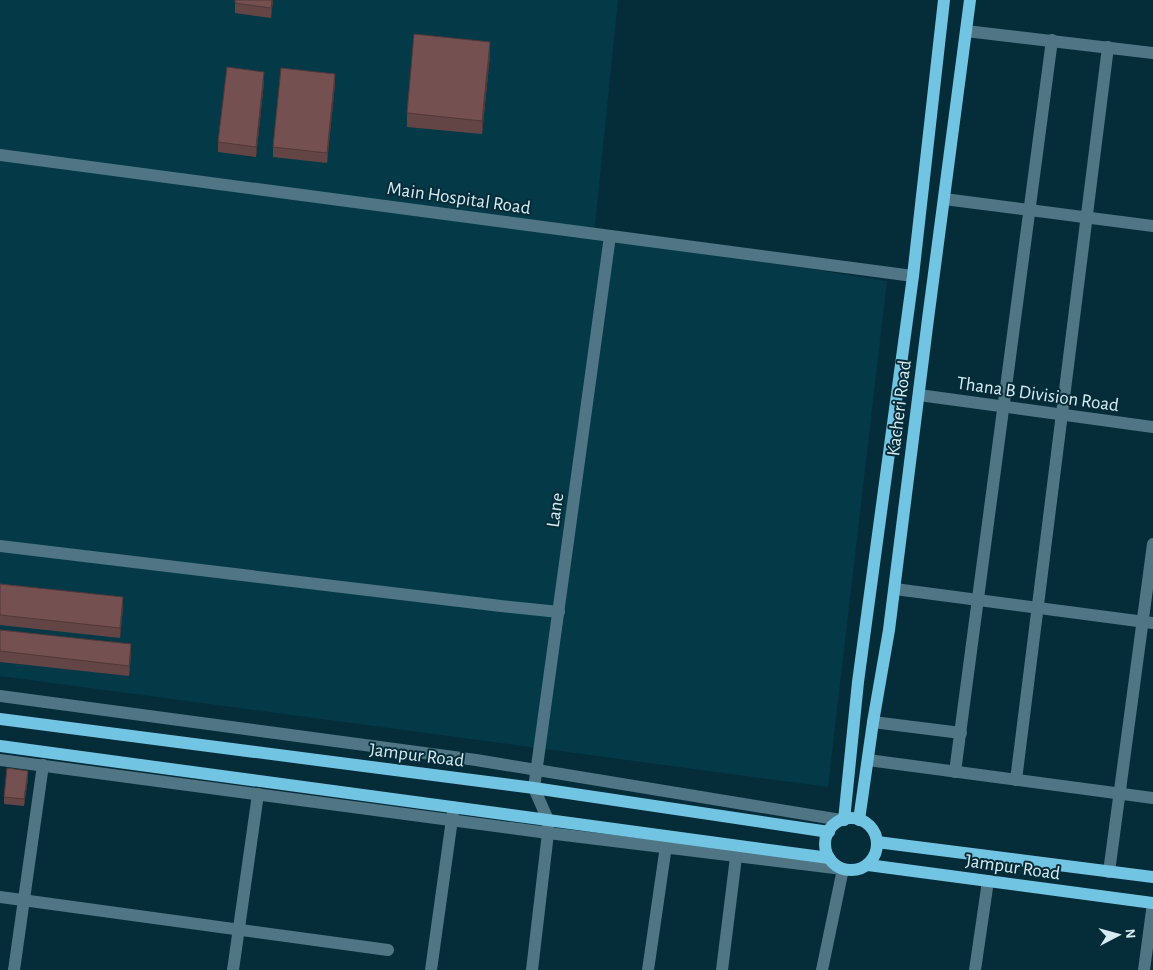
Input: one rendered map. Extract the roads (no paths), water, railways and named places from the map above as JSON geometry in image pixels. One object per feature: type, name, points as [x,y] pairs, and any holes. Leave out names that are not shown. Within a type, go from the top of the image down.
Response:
[{"type":"main road","name":"Kacheri Road","points":[[842,820],[859,672],[912,276],[944,0]]},
{"type":"main road","name":"Kacheri Road","points":[[859,820],[873,722],[890,630],[918,395],[970,0]]},
{"type":"main road","name":"Jampur Road","points":[[0,719],[534,788],[829,832]]},
{"type":"main road","points":[[0,746],[453,814],[666,841],[829,858]]},
{"type":"main road","points":[[848,818],[859,820],[871,827],[876,834],[877,851],[874,859],[860,869],[851,871],[842,869],[829,858],[826,850],[826,840],[829,832],[834,825],[842,820],[848,818]]},
{"type":"main road","name":"Jampur Road","points":[[877,842],[1153,877]]},
{"type":"main road","name":"Jampur Road","points":[[868,865],[1153,903]]},
{"type":"street","points":[[966,31],[1153,53]]},
{"type":"street","points":[[955,772],[1052,40]]},
{"type":"street","points":[[1016,780],[1108,47]]},
{"type":"street","name":"Main Hospital Road","points":[[0,155],[912,276]]},
{"type":"street","points":[[944,199],[1153,226]]},
{"type":"street","name":"Lane","points":[[534,788],[610,236]]},
{"type":"street","name":"Thana B Division Road","points":[[918,395],[1153,427]]},
{"type":"street","points":[[1109,872],[1148,622],[1153,544]]},
{"type":"street","points":[[0,546],[559,612]]},
{"type":"street","points":[[895,589],[1148,622]]},
{"type":"street","points":[[0,696],[476,760],[842,820]]},
{"type":"street","points":[[873,722],[961,733]]},
{"type":"street","points":[[0,760],[258,794],[453,814],[431,970]]},
{"type":"street","points":[[868,760],[1153,798]]},
{"type":"street","points":[[14,970],[43,765]]},
{"type":"street","points":[[532,970],[548,826],[534,788]]},
{"type":"street","points":[[233,970],[258,794]]},
{"type":"street","points":[[648,970],[666,841],[736,857],[842,869],[822,970]]},
{"type":"street","points":[[722,970],[736,857]]},
{"type":"street","points":[[975,970],[988,881]]},
{"type":"street","points":[[0,897],[388,950]]},
{"type":"street","points":[[1144,970],[1153,903]]}]
